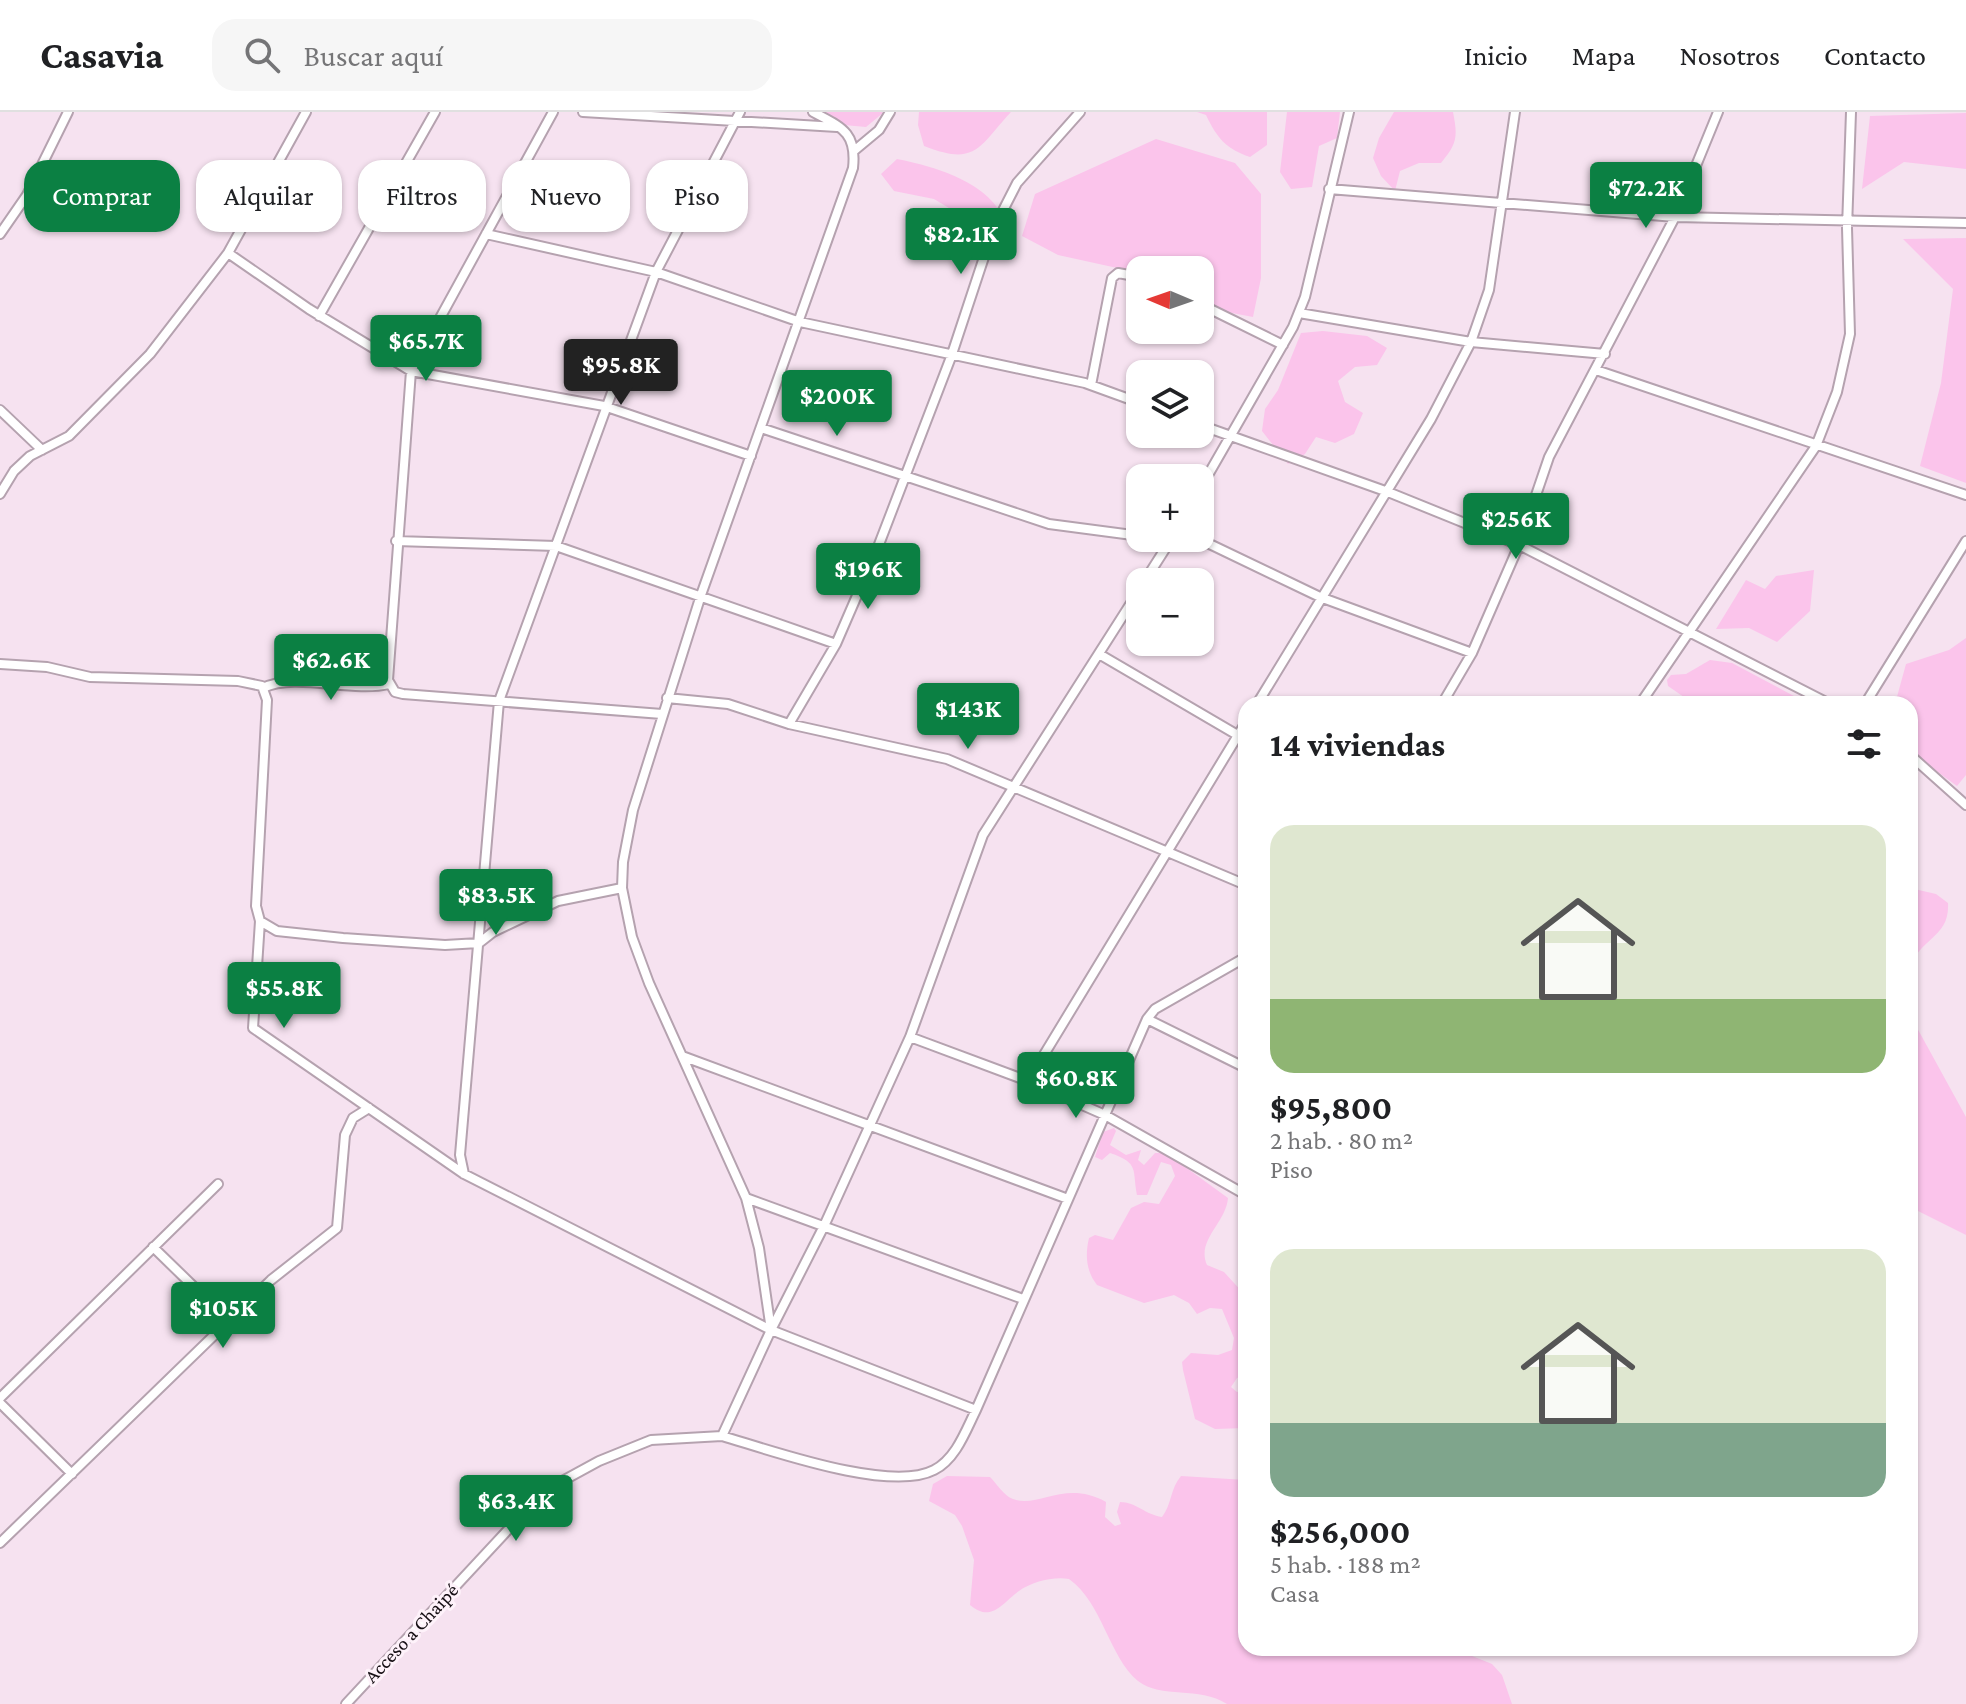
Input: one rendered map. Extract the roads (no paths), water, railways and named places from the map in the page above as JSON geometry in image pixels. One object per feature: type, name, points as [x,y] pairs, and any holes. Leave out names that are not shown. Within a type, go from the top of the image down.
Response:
[{"type":"street","points":[[0,234],[27,195],[68,112]]},
{"type":"street","points":[[0,494],[14,471],[42,450],[69,436],[150,354],[228,253],[306,112]]},
{"type":"street","points":[[319,316],[435,112]]},
{"type":"street","points":[[553,112],[411,371],[396,541],[389,684],[395,692],[403,694],[662,714]]},
{"type":"street","points":[[583,112],[841,128]]},
{"type":"street","points":[[464,1174],[460,1155],[499,701],[604,406],[656,272],[740,112]]},
{"type":"street","points":[[771,1330],[759,1248],[746,1198],[644,971],[632,937],[622,888],[623,862],[633,810],[667,698],[853,168],[855,150],[841,128],[813,112]]},
{"type":"street","points":[[855,150],[879,130],[890,112]]},
{"type":"street","points":[[789,724],[836,644],[878,547],[951,357],[993,230],[1017,183],[1080,112]]},
{"type":"street","points":[[1214,464],[1299,313],[1349,112]]},
{"type":"street","points":[[1262,696],[1320,597],[1388,492],[1471,342],[1489,290],[1515,112]]},
{"type":"street","points":[[1447,696],[1472,653],[1519,545],[1549,457],[1675,217],[1718,112]]},
{"type":"street","points":[[1646,696],[1816,446],[1837,392],[1850,334],[1848,220],[1851,112]]},
{"type":"street","points":[[1329,189],[1675,217],[1966,223]]},
{"type":"street","points":[[486,234],[656,272],[800,322],[1091,385],[1126,398]]},
{"type":"street","points":[[228,253],[319,316],[411,371],[604,406],[751,456]]},
{"type":"street","points":[[1091,385],[1112,278],[1118,273],[1126,274]]},
{"type":"street","points":[[1214,311],[1283,345]]},
{"type":"street","points":[[1299,313],[1471,342],[1605,354]]},
{"type":"street","points":[[1596,370],[1966,495]]},
{"type":"street","points":[[0,410],[42,450]]},
{"type":"street","points":[[761,428],[902,478],[1049,524],[1126,534]]},
{"type":"street","points":[[1214,430],[1388,492],[1519,545],[1815,696]]},
{"type":"street","points":[[396,541],[556,546],[836,644]]},
{"type":"street","points":[[1870,696],[1966,541]]},
{"type":"street","points":[[1214,546],[1320,597],[1472,653]]},
{"type":"street","points":[[722,1436],[824,1226],[910,1037],[978,849],[1011,786],[1126,611]]},
{"type":"street","points":[[1099,654],[1238,735]]},
{"type":"street","points":[[0,664],[47,667],[90,677],[238,681],[263,688],[277,683],[365,687],[389,684]]},
{"type":"street","points":[[263,688],[267,700],[257,890],[260,921],[253,1028],[464,1174],[771,1330],[976,1410]]},
{"type":"street","points":[[667,698],[728,704],[789,724],[947,759],[1238,882]]},
{"type":"street","points":[[1028,1081],[1167,852],[1238,743]]},
{"type":"street","points":[[1918,762],[1966,805]]},
{"type":"street","points":[[260,921],[277,931],[343,938],[445,945],[479,943],[493,932],[558,901],[622,888]]},
{"type":"street","points":[[1238,962],[1155,1009],[1147,1019],[1238,1064]]},
{"type":"street","name":"Acceso a Chaipé","points":[[346,1704],[544,1491],[599,1461],[651,1440],[722,1436],[879,1477],[913,1476],[935,1470],[954,1453],[976,1410],[1147,1019]]},
{"type":"street","points":[[910,1037],[1028,1081],[1105,1115],[1238,1190]]},
{"type":"street","points":[[682,1056],[1068,1199]]},
{"type":"street","points":[[0,1543],[271,1280],[337,1228],[345,1135],[353,1118],[369,1108]]},
{"type":"street","points":[[72,1474],[0,1400],[218,1184]]},
{"type":"street","points":[[746,1198],[1023,1299]]},
{"type":"street","points":[[153,1247],[229,1321]]}]
